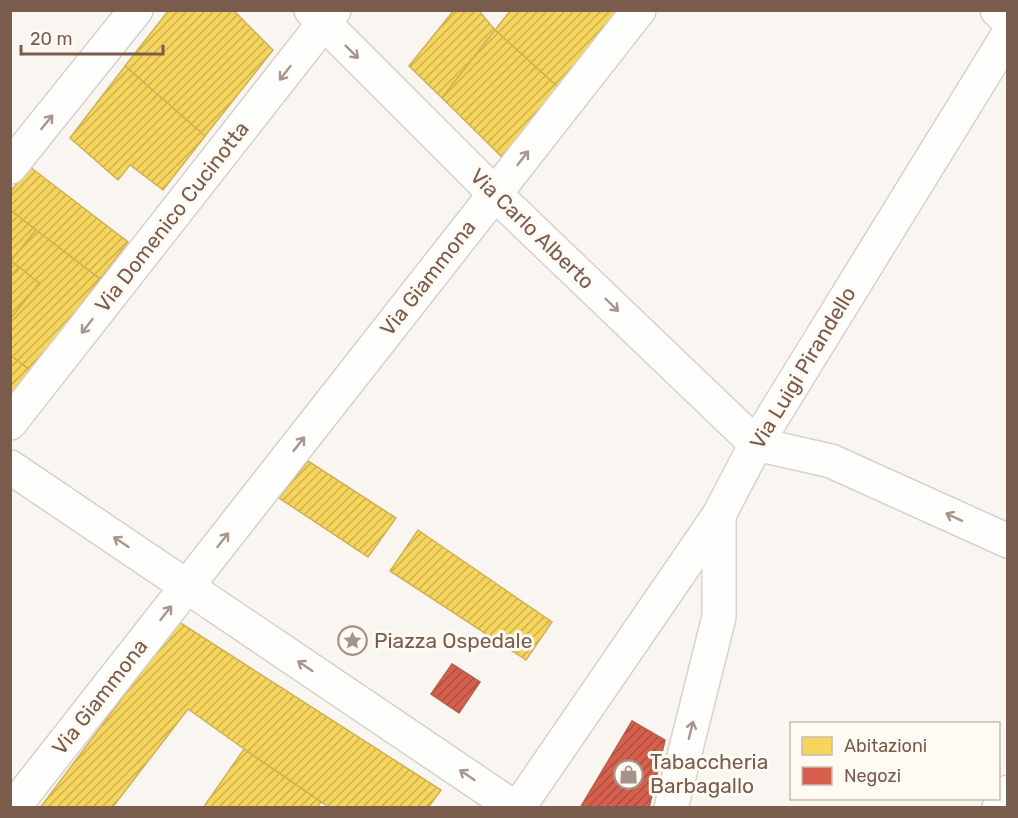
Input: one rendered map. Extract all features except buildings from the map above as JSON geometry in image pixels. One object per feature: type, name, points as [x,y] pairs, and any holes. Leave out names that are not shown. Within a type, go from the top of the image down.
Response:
[{"type":"street","points":[[10,167],[136,10]]},
{"type":"street","name":"Via Giammona","points":[[14,807],[639,10]]},
{"type":"street","points":[[997,10],[1008,20]]},
{"type":"street","name":"Via Carlo Alberto","points":[[323,15],[495,194],[756,444]]},
{"type":"street","name":"Via Domenico Cucinotta","points":[[10,423],[323,15]]},
{"type":"street","name":"Via Luigi Pirandello","points":[[517,807],[719,515],[756,444],[1008,35]]},
{"type":"street","points":[[756,444],[831,461],[1008,541]]},
{"type":"street","points":[[10,467],[517,807]]},
{"type":"street","points":[[671,807],[719,617],[719,515]]},
{"type":"street","points":[[999,807],[1008,792]]},
{"type":"place","name":"Piazza Ospedale","points":[[353,641]]},
{"type":"place","name":"Tabaccheria Barbagallo","points":[[629,774]]}]
